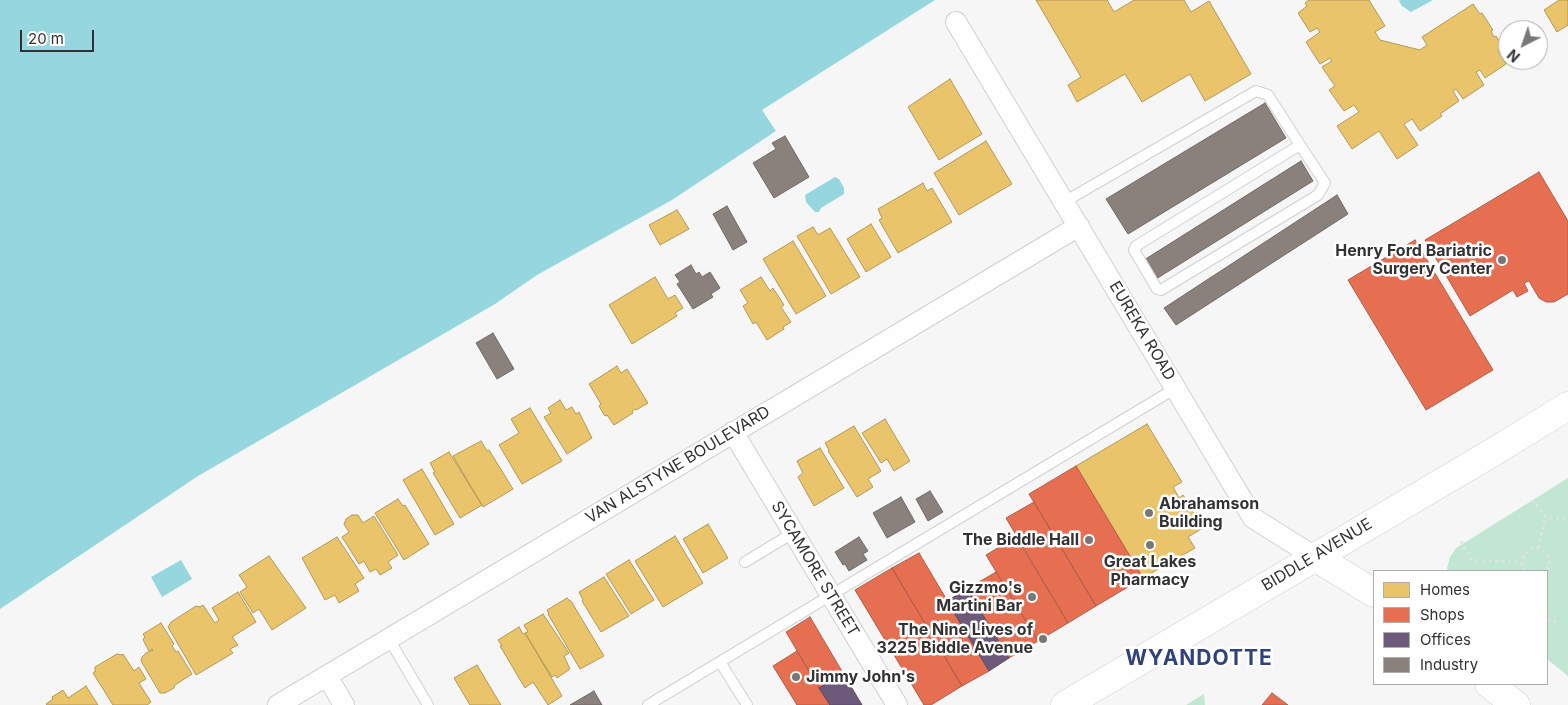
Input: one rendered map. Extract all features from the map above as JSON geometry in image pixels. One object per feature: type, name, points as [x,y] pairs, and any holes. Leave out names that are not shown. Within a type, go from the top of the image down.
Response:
[{"type":"main road","name":"BIDDLE AVENUE","points":[[1065,705],[1495,451],[1565,412]]},
{"type":"main road","name":"EUREKA ROAD","points":[[1315,557],[1373,592]]},
{"type":"main road","points":[[1490,685],[1516,705]]},
{"type":"street","name":"EUREKA ROAD","points":[[956,22],[1253,518],[1315,557]]},
{"type":"street","name":"VAN ALSTYNE BOULEVARD","points":[[278,705],[1078,226]]},
{"type":"street","name":"SYCAMORE STREET","points":[[733,432],[897,705]]},
{"type":"street","points":[[327,676],[344,705]]},
{"type":"lane","points":[[1064,202],[1256,91],[1268,95],[1325,183],[1318,195],[1161,290],[1157,289],[1134,250],[1136,246],[1300,145]]},
{"type":"lane","points":[[648,705],[1176,388]]},
{"type":"lane","points":[[745,562],[793,533]]},
{"type":"lane","points":[[389,639],[428,705]]},
{"type":"lane","points":[[720,662],[746,705]]},
{"type":"path","points":[[1532,500],[1546,517],[1565,519]]},
{"type":"path","points":[[1538,548],[1546,517]]},
{"type":"path","points":[[1461,541],[1473,561],[1522,560]]},
{"type":"path","points":[[1524,570],[1522,565],[1524,554],[1527,550],[1538,548],[1543,550],[1549,559],[1550,564],[1547,570]]},
{"type":"path","points":[[1548,620],[1559,622]]},
{"type":"green space","points":[[1568,478],[1568,676],[1548,660],[1548,570],[1448,570],[1450,557],[1456,548]]},
{"type":"green space","points":[[1204,694],[1205,705],[1186,705]]},
{"type":"water","points":[[0,0],[935,0],[762,110],[776,131],[672,200],[537,275],[495,304],[198,476],[0,609]]},
{"type":"water","points":[[1398,0],[1433,0],[1411,12],[1402,6]]},
{"type":"water","points":[[835,177],[839,179],[844,188],[844,194],[821,208],[819,212],[815,212],[806,202],[805,195]]},
{"type":"water","points":[[181,560],[192,579],[162,597],[151,577]]},
{"type":"building: Homes","points":[[1036,0],[1107,0],[1114,12],[1134,0],[1184,0],[1191,12],[1209,1],[1251,74],[1205,101],[1190,74],[1142,102],[1125,74],[1077,102],[1068,85],[1081,77]]},
{"type":"building: Homes","points":[[1309,0],[1369,0],[1385,26],[1375,32],[1380,40],[1420,50],[1427,45],[1422,37],[1473,4],[1480,14],[1482,13],[1493,30],[1491,31],[1494,37],[1496,36],[1498,39],[1498,69],[1485,78],[1480,70],[1476,72],[1484,85],[1463,99],[1456,89],[1453,91],[1459,101],[1440,114],[1442,116],[1420,131],[1412,119],[1404,124],[1418,145],[1397,159],[1379,131],[1352,149],[1337,126],[1359,112],[1354,105],[1344,111],[1329,90],[1335,86],[1322,67],[1332,61],[1330,58],[1320,64],[1306,42],[1320,32],[1317,28],[1310,32],[1298,13],[1307,6],[1305,3]]},
{"type":"building: Homes","points":[[1559,0],[1568,0],[1568,25],[1557,32],[1544,10]]},
{"type":"building: Homes","points":[[950,79],[982,134],[939,160],[908,107]]},
{"type":"building: Homes","points":[[986,141],[1012,184],[959,215],[934,173]]},
{"type":"building: Homes","points":[[923,183],[927,191],[932,188],[952,222],[898,253],[879,220],[882,218],[878,209]]},
{"type":"building: Homes","points":[[677,210],[689,229],[660,245],[649,225]]},
{"type":"building: Homes","points":[[871,224],[891,257],[866,272],[847,239]]},
{"type":"building: Homes","points":[[813,227],[818,235],[830,228],[860,277],[831,294],[797,236]]},
{"type":"building: Homes","points":[[793,241],[826,296],[796,314],[763,259]]},
{"type":"building: Homes","points":[[655,277],[668,299],[675,295],[683,308],[675,313],[677,316],[632,344],[609,305]]},
{"type":"building: Homes","points":[[761,277],[770,291],[773,288],[784,305],[781,307],[791,322],[767,340],[756,322],[753,324],[743,306],[748,303],[740,290]]},
{"type":"building: Homes","points":[[617,366],[621,373],[627,369],[648,403],[635,409],[632,411],[633,413],[614,425],[607,415],[605,416],[599,406],[601,404],[589,384]]},
{"type":"building: Homes","points":[[560,400],[566,410],[572,407],[576,414],[579,412],[592,438],[567,454],[544,417],[551,413],[548,408]]},
{"type":"building: Homes","points":[[530,408],[562,461],[522,484],[499,445],[519,433],[511,419]]},
{"type":"building: Homes","points":[[885,419],[910,461],[894,471],[887,459],[881,463],[862,433]]},
{"type":"building: Homes","name":"Abrahamson Building","points":[[1147,424],[1182,482],[1173,487],[1179,498],[1183,495],[1203,528],[1188,537],[1195,548],[1143,578],[1076,466]]},
{"type":"building: Homes","points":[[854,426],[881,471],[868,479],[873,487],[857,497],[825,443]]},
{"type":"building: Homes","points":[[481,441],[487,451],[489,450],[513,489],[483,507],[453,456]]},
{"type":"building: Homes","points":[[820,448],[844,488],[814,506],[798,477],[803,473],[797,461]]},
{"type":"building: Homes","points":[[449,452],[482,505],[460,518],[433,473],[435,472],[430,463]]},
{"type":"building: Homes","points":[[422,469],[454,524],[435,535],[403,480]]},
{"type":"building: Homes","points":[[398,499],[403,506],[405,505],[429,544],[404,560],[375,513]]},
{"type":"building: Homes","points":[[352,515],[358,515],[363,523],[374,516],[398,555],[388,562],[392,568],[380,575],[376,569],[370,572],[364,561],[359,564],[342,537],[349,532],[344,524],[346,519]]},
{"type":"building: Homes","points":[[708,524],[728,558],[703,573],[683,539]]},
{"type":"building: Homes","points":[[675,536],[703,583],[663,607],[635,561]]},
{"type":"building: Homes","points":[[337,537],[364,578],[355,584],[359,591],[339,603],[335,595],[325,600],[302,558]]},
{"type":"building: Homes","points":[[269,556],[306,608],[272,630],[259,609],[253,613],[240,592],[247,587],[239,575]]},
{"type":"building: Homes","points":[[629,560],[654,600],[631,614],[606,574]]},
{"type":"building: Homes","points":[[604,577],[629,616],[601,632],[582,601],[579,592]]},
{"type":"building: Homes","points":[[238,592],[256,622],[232,637],[238,645],[230,649],[233,653],[196,675],[168,627],[171,622],[196,606],[200,607],[203,605],[215,623],[219,620],[212,608]]},
{"type":"building: Homes","points":[[567,598],[571,601],[604,656],[580,669],[547,610]]},
{"type":"building: Homes","points":[[543,614],[569,653],[564,656],[570,669],[557,678],[555,675],[552,677],[525,633],[528,632],[524,625]]},
{"type":"building: Homes","points":[[161,623],[174,644],[172,646],[176,652],[178,651],[192,674],[165,693],[160,693],[141,661],[146,653],[153,650],[149,651],[143,639],[145,637],[143,634]]},
{"type":"building: Homes","points":[[519,627],[523,634],[525,633],[562,696],[548,705],[533,682],[525,688],[500,646],[502,646],[498,640]]},
{"type":"building: Homes","points":[[117,654],[123,654],[134,671],[139,667],[146,679],[139,683],[151,702],[147,705],[113,705],[93,673],[95,672],[95,667]]},
{"type":"building: Homes","points":[[477,665],[501,705],[470,705],[454,678]]},
{"type":"building: Homes","points":[[86,686],[98,705],[46,704],[53,699],[52,697],[63,690],[68,698]]},
{"type":"building: Shops","name":"Henry Ford Bariatric Surgery Center","points":[[1539,172],[1568,221],[1568,294],[1554,302],[1546,302],[1539,298],[1529,281],[1524,283],[1528,291],[1517,297],[1513,290],[1470,316],[1425,240]]},
{"type":"building: Shops","points":[[1415,240],[1493,370],[1426,410],[1348,280]]},
{"type":"building: Shops","name":"The Biddle Hall","points":[[1076,466],[1143,578],[1096,606],[1029,494]]},
{"type":"building: Shops","points":[[1034,502],[1096,606],[1068,623],[1006,518]]},
{"type":"building: Shops","name":"Gizzmo's Martini Bar","points":[[1016,537],[1068,623],[1038,641],[986,555]]},
{"type":"building: Shops","points":[[919,553],[989,671],[962,686],[892,568]]},
{"type":"building: Shops","points":[[892,568],[962,686],[931,705],[924,705],[855,590]]},
{"type":"building: Shops","points":[[996,572],[1038,641],[1009,658],[967,589]]},
{"type":"building: Shops","points":[[810,617],[843,673],[819,688],[786,632]]},
{"type":"building: Shops","name":"Jimmy John's","points":[[797,651],[830,705],[797,705],[773,666]]},
{"type":"building: Shops","points":[[1272,693],[1288,705],[1262,705]]},
{"type":"building: Offices","points":[[967,589],[1009,658],[989,671],[947,601]]},
{"type":"building: Offices","points":[[843,673],[862,705],[830,705],[819,688]]},
{"type":"building: Industry","points":[[1265,103],[1286,138],[1128,234],[1106,199]]},
{"type":"building: Industry","points":[[785,136],[809,177],[774,198],[753,163],[776,149],[772,143]]},
{"type":"building: Industry","points":[[1301,161],[1313,181],[1156,279],[1144,260]]},
{"type":"building: Industry","points":[[1337,195],[1348,214],[1176,325],[1164,308]]},
{"type":"building: Industry","points":[[727,206],[747,242],[733,250],[713,214]]},
{"type":"building: Industry","points":[[691,265],[696,274],[699,272],[702,277],[710,272],[720,288],[711,294],[713,297],[693,309],[677,284],[680,282],[675,275]]},
{"type":"building: Industry","points":[[493,333],[514,369],[497,379],[476,343]]},
{"type":"building: Industry","points":[[930,491],[943,512],[928,521],[916,499]]},
{"type":"building: Industry","points":[[901,497],[915,522],[887,538],[873,513]]},
{"type":"building: Industry","points":[[859,537],[868,551],[863,554],[867,560],[849,571],[835,552]]},
{"type":"building: Industry","points":[[594,691],[602,705],[570,705]]},
{"type":"place","name":"Henry Ford Bariatric Surgery Center","points":[[1502,260]]},
{"type":"place","name":"Abrahamson Building","points":[[1149,513]]},
{"type":"place","name":"The Biddle Hall","points":[[1089,540]]},
{"type":"place","name":"Great Lakes Pharmacy","points":[[1150,545]]},
{"type":"place","name":"Gizzmo's Martini Bar","points":[[1032,597]]},
{"type":"place","name":"The Nine Lives of 3225 Biddle Avenue","points":[[1043,639]]},
{"type":"place","name":"Jimmy John's","points":[[796,677]]},
{"type":"district","name":"WYANDOTTE","points":[[1199,659]]}]
